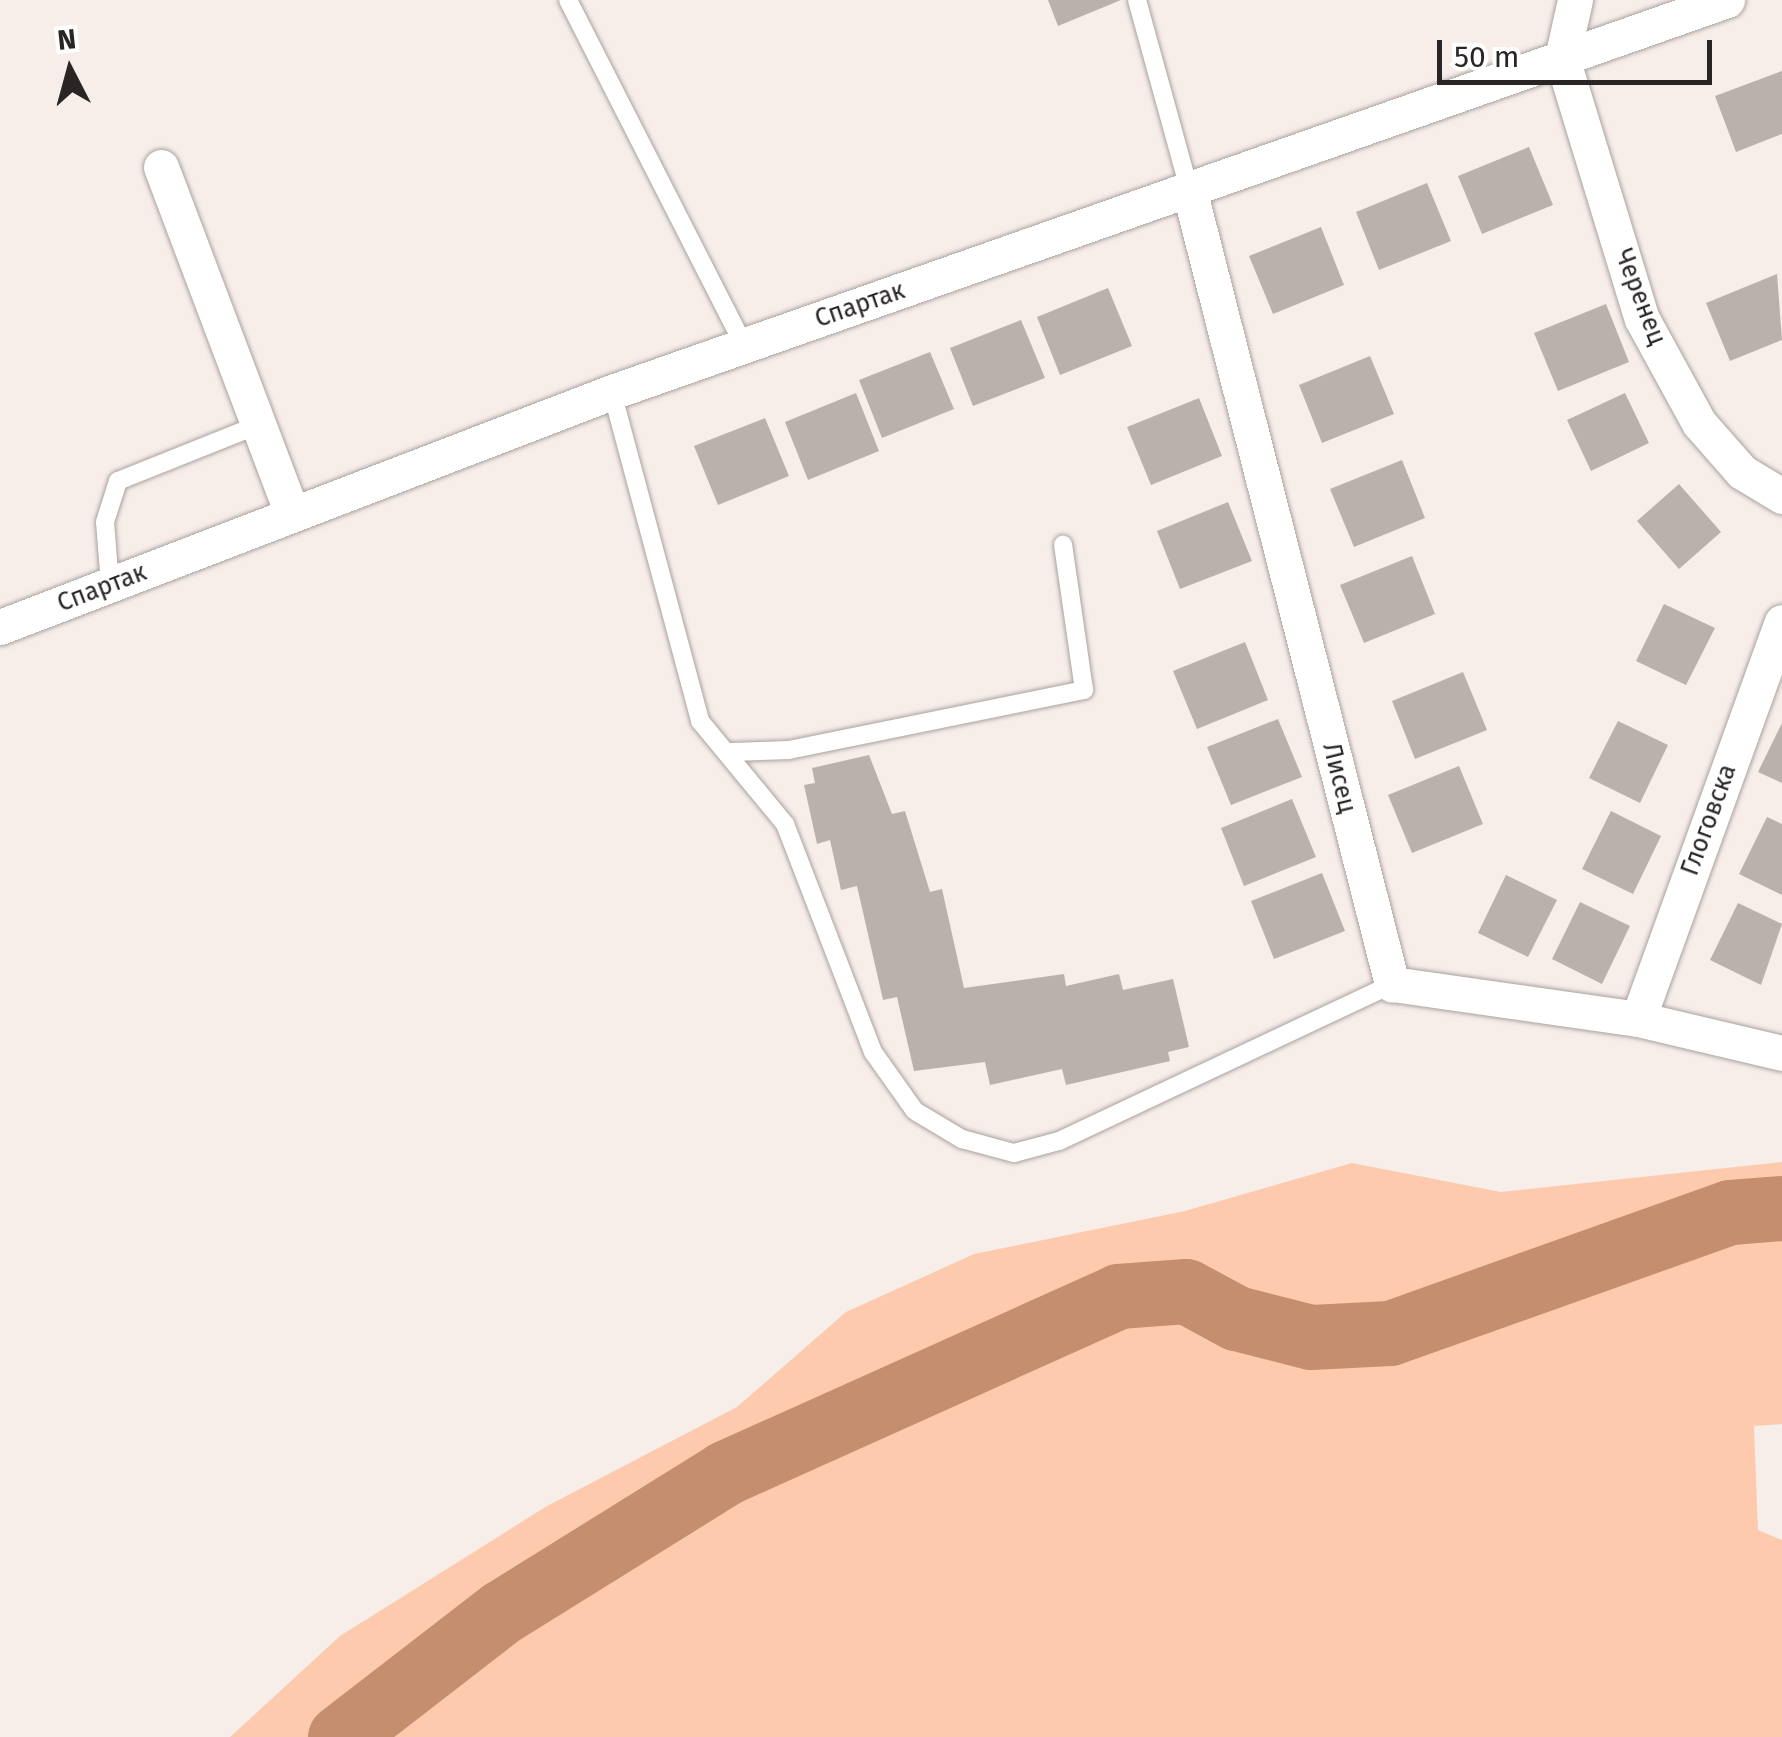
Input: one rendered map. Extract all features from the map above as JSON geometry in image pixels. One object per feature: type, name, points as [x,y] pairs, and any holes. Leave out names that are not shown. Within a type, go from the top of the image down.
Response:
[{"type":"street","points":[[1562,58],[1575,0]]},
{"type":"street","name":"Спартак","points":[[0,627],[612,392],[1727,0]]},
{"type":"street","name":"Черенец","points":[[1562,58],[1642,319],[1698,423],[1742,472],[1782,496]]},
{"type":"street","points":[[162,167],[292,514]]},
{"type":"street","name":"Лисец","points":[[1189,189],[1392,984]]},
{"type":"street","name":"Глоговска","points":[[1638,1019],[1782,622]]},
{"type":"street","points":[[1392,984],[1638,1019],[1782,1053]]},
{"type":"lane","points":[[568,0],[744,346]]},
{"type":"lane","points":[[1136,0],[1189,189]]},
{"type":"lane","points":[[612,392],[700,721],[732,752],[785,824],[873,1052],[915,1111],[962,1138],[1014,1153],[1059,1140],[1392,984]]},
{"type":"lane","points":[[110,585],[105,522],[118,481],[258,425]]},
{"type":"lane","points":[[732,752],[789,750],[1084,690],[1063,545]]},
{"type":"shaded area","points":[[1782,1162],[1782,1424],[1754,1426],[1758,1530],[1782,1540],[1782,1737],[230,1737],[340,1636],[547,1506],[737,1407],[846,1312],[974,1254],[1185,1211],[1352,1163],[1501,1192]]},
{"type":"building","points":[[1048,0],[1121,0],[1058,26]]},
{"type":"building","points":[[1782,71],[1782,134],[1736,152],[1715,96]]},
{"type":"building","points":[[1529,147],[1553,205],[1482,234],[1458,176]]},
{"type":"building","points":[[1427,183],[1451,241],[1379,270],[1356,212]]},
{"type":"building","points":[[1321,227],[1344,285],[1273,314],[1249,256]]},
{"type":"building","points":[[1777,274],[1782,340],[1730,361],[1706,303]]},
{"type":"building","points":[[1108,288],[1132,346],[1060,375],[1037,317]]},
{"type":"building","points":[[1606,304],[1629,362],[1558,391],[1534,333]]},
{"type":"building","points":[[1021,320],[1045,378],[973,406],[950,348]]},
{"type":"building","points":[[930,352],[954,409],[882,438],[859,380]]},
{"type":"building","points":[[1370,356],[1394,414],[1322,443],[1299,385]]},
{"type":"building","points":[[856,393],[879,451],[808,480],[785,422]]},
{"type":"building","points":[[1625,393],[1649,443],[1591,471],[1567,420]]},
{"type":"building","points":[[1199,398],[1222,456],[1151,485],[1127,427]]},
{"type":"building","points":[[765,418],[789,476],[718,505],[694,446]]},
{"type":"building","points":[[1402,460],[1425,518],[1354,547],[1330,489]]},
{"type":"building","points":[[1679,484],[1721,532],[1679,569],[1637,521]]},
{"type":"building","points":[[1228,502],[1252,561],[1180,589],[1157,531]]},
{"type":"building","points":[[1412,556],[1435,614],[1364,643],[1340,585]]},
{"type":"building","points":[[1664,604],[1715,628],[1686,685],[1636,661]]},
{"type":"building","points":[[1245,642],[1268,700],[1197,729],[1173,671]]},
{"type":"building","points":[[1463,672],[1487,730],[1415,759],[1392,701]]},
{"type":"building","points":[[1278,719],[1302,777],[1231,805],[1207,747]]},
{"type":"building","points":[[1618,721],[1668,745],[1640,803],[1589,778]]},
{"type":"building","points":[[1782,723],[1782,783],[1758,772]]},
{"type":"building","points":[[869,755],[892,814],[905,811],[930,892],[942,889],[964,988],[1064,974],[1066,986],[1119,974],[1123,990],[1173,979],[1189,1047],[1168,1052],[1170,1061],[1066,1085],[1062,1069],[990,1085],[985,1062],[914,1071],[897,997],[883,1000],[857,886],[841,890],[830,840],[817,844],[804,785],[815,783],[812,768]]},
{"type":"building","points":[[1459,766],[1483,824],[1412,853],[1388,795]]},
{"type":"building","points":[[1292,799],[1316,857],[1244,886],[1221,828]]},
{"type":"building","points":[[1611,811],[1661,836],[1633,894],[1582,869]]},
{"type":"building","points":[[1767,817],[1782,824],[1782,895],[1739,874]]},
{"type":"building","points":[[1322,873],[1345,931],[1274,959],[1251,901]]},
{"type":"building","points":[[1506,875],[1557,900],[1528,957],[1478,933]]},
{"type":"building","points":[[1580,902],[1630,926],[1602,984],[1552,959]]},
{"type":"building","points":[[1738,903],[1782,924],[1761,985],[1710,960]]},
{"type":"waterway","points":[[340,1737],[502,1612],[725,1473],[1118,1296],[1186,1291],[1236,1318],[1311,1337],[1390,1333],[1730,1212],[1782,1208]]}]
